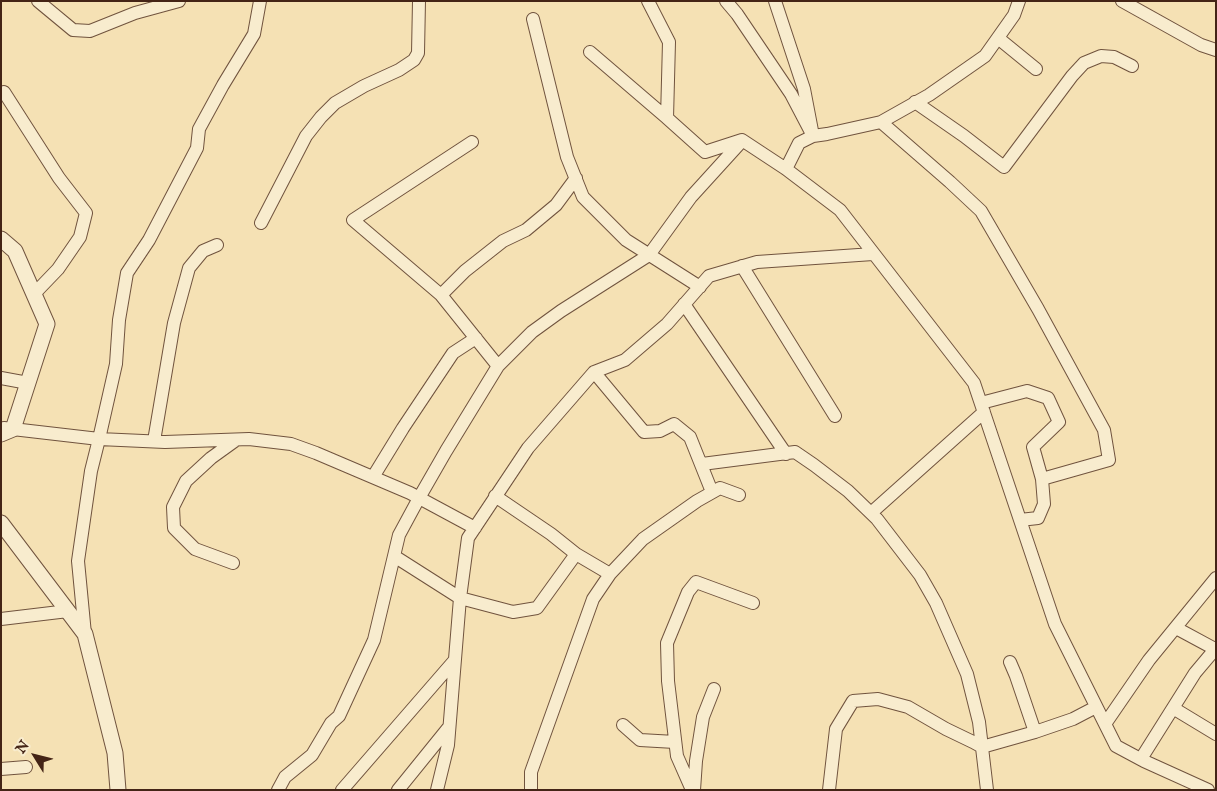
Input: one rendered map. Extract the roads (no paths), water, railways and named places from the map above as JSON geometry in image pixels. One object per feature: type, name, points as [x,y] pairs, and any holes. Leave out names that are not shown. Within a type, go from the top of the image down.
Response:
[{"type":"street","points":[[38,1],[73,30],[90,31],[135,13],[180,1]]},
{"type":"street","points":[[118,790],[115,753],[86,634],[78,561],[90,470],[116,364],[119,320],[127,273],[149,240],[197,148],[199,129],[254,34],[260,1]]},
{"type":"street","points":[[261,223],[306,136],[335,103],[364,86],[399,70],[414,60],[418,54],[419,1]]},
{"type":"street","points":[[648,1],[669,42],[666,118]]},
{"type":"street","points":[[726,1],[737,14],[791,94],[814,136]]},
{"type":"street","points":[[775,1],[804,89],[814,136]]},
{"type":"street","points":[[1122,1],[1201,45],[1216,50]]},
{"type":"street","points":[[786,169],[799,143],[814,136],[881,122],[929,94],[985,56],[1014,15],[1016,2]]},
{"type":"street","points":[[533,19],[567,157],[583,196],[626,240],[700,287]]},
{"type":"street","points":[[998,38],[1036,69]]},
{"type":"street","points":[[590,52],[705,152],[742,140]]},
{"type":"street","points":[[915,102],[1004,167],[1072,76],[1084,64],[1101,56],[1114,57],[1132,66]]},
{"type":"street","points":[[4,92],[59,178],[86,213],[80,237],[58,269],[34,294]]},
{"type":"street","points":[[881,122],[950,182],[981,212],[1038,309],[1104,430],[1108,460],[1042,479]]},
{"type":"street","points":[[742,140],[786,169],[840,210],[974,383],[1055,624],[1116,746],[1208,790]]},
{"type":"street","points":[[278,790],[286,777],[312,755],[331,723],[339,716],[374,640],[399,535],[418,498],[498,366],[532,332],[561,311],[649,255],[691,197],[742,140]]},
{"type":"street","points":[[472,142],[353,220],[441,295],[498,366]]},
{"type":"street","points":[[441,295],[465,271],[503,241],[526,230],[556,205],[576,178]]},
{"type":"street","points":[[1,239],[15,251],[47,324],[28,383],[5,430],[154,442],[249,439],[291,444],[373,477],[475,528]]},
{"type":"street","points":[[154,442],[174,323],[189,268],[203,251],[217,245]]},
{"type":"street","points":[[437,790],[448,745],[460,598],[468,538],[528,448],[594,372],[624,360],[667,324],[709,276],[757,262],[873,254]]},
{"type":"street","points":[[742,266],[835,416]]},
{"type":"street","points":[[684,304],[786,454]]},
{"type":"street","points":[[373,477],[453,353],[476,338]]},
{"type":"street","points":[[594,372],[644,432],[660,431],[674,424],[690,437],[712,492]]},
{"type":"street","points":[[1,378],[28,383]]},
{"type":"street","points":[[871,513],[982,408],[1027,391],[1048,398],[1059,422],[1033,447],[1042,479],[1044,504],[1038,518],[1020,520]]},
{"type":"street","points":[[233,563],[196,549],[190,544],[174,528],[173,507],[186,480],[211,458],[236,440]]},
{"type":"street","points":[[702,464],[795,452],[814,464],[848,491],[877,519],[920,575],[936,603],[967,674],[979,722],[987,790]]},
{"type":"street","points":[[531,790],[531,772],[593,599],[610,574],[643,540],[697,501],[720,488],[740,495]]},
{"type":"street","points":[[495,496],[551,534],[576,554],[610,574]]},
{"type":"street","points":[[1,523],[86,634]]},
{"type":"street","points":[[394,556],[460,598],[513,612],[537,608],[576,554]]},
{"type":"street","points":[[1105,724],[1149,660],[1216,578]]},
{"type":"street","points":[[693,790],[677,756],[668,681],[667,644],[688,592],[696,582],[753,603]]},
{"type":"street","points":[[1,619],[68,611]]},
{"type":"street","points":[[1144,754],[1195,673],[1215,649],[1176,628]]},
{"type":"street","points":[[342,790],[454,661]]},
{"type":"street","points":[[1010,662],[1035,732]]},
{"type":"street","points":[[693,790],[703,717],[714,689]]},
{"type":"street","points":[[829,790],[836,729],[853,701],[878,699],[908,707],[982,747],[1073,719],[1096,707]]},
{"type":"street","points":[[1173,708],[1216,734]]},
{"type":"street","points":[[623,725],[640,740],[675,742]]},
{"type":"street","points":[[398,790],[449,727]]},
{"type":"street","points":[[1,769],[26,767]]}]
